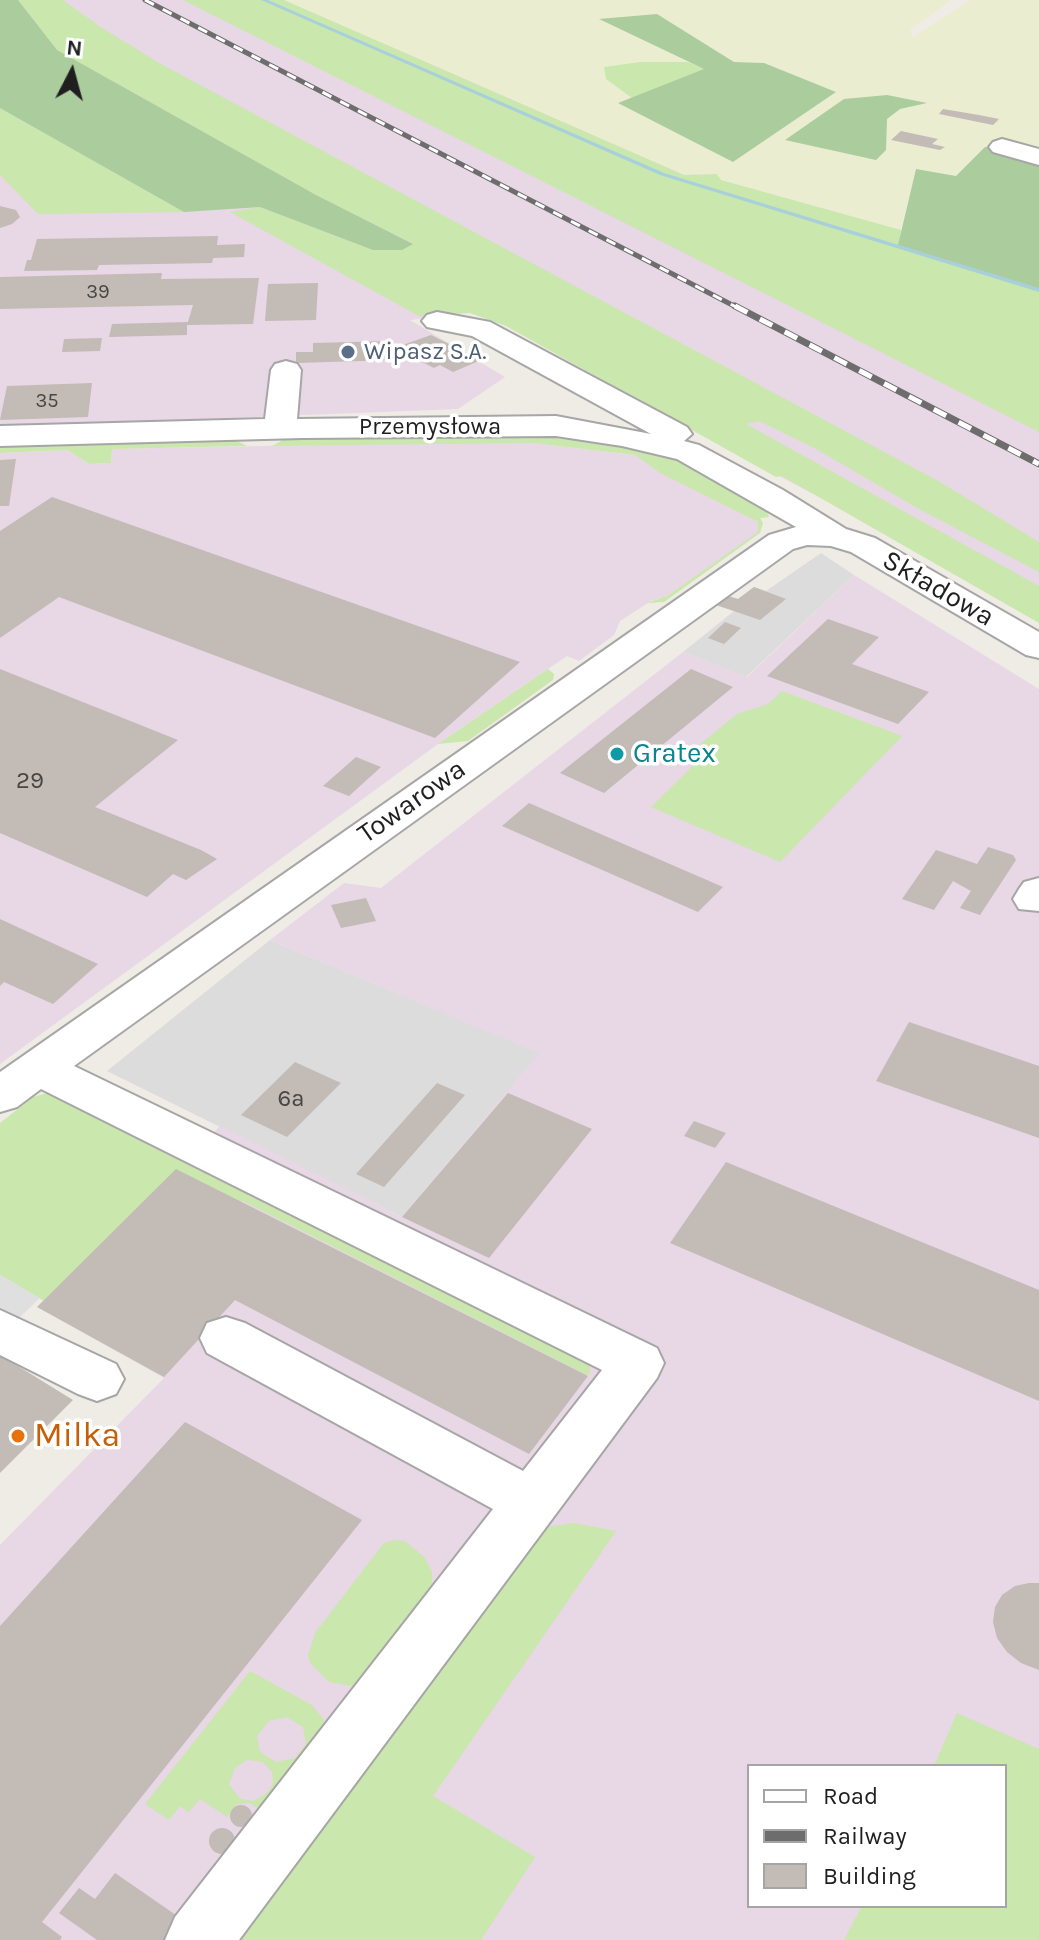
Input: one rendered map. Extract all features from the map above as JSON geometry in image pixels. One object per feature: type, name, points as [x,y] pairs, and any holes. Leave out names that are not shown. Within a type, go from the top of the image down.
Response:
[{"type":"street","points":[[1002,147],[1039,157]]},
{"type":"street","points":[[437,321],[480,328],[681,436],[688,452]]},
{"type":"street","points":[[280,429],[286,370]]},
{"type":"street","name":"Przemysłowa","points":[[0,436],[556,426],[622,436],[688,452],[834,536]]},
{"type":"street","name":"Towarowa","points":[[19,1082],[760,555],[781,542],[805,535],[834,536]]},
{"type":"street","name":"Składowa","points":[[834,536],[863,545],[1039,647]]},
{"type":"street","points":[[19,1082],[638,1363],[198,1940]]},
{"type":"street","points":[[0,1331],[97,1379]]},
{"type":"street","points":[[226,1338],[532,1503]]},
{"type":"shaded area","points":[[0,0],[282,0],[672,167],[1039,276],[1039,618],[969,576],[724,447],[508,325],[469,312],[410,320],[505,377],[458,409],[0,427]]},
{"type":"shaded area","points":[[532,443],[635,455],[661,473],[758,522],[759,532],[667,596],[651,601],[620,621],[614,635],[579,661],[567,656],[438,744],[0,1064],[0,453],[67,450],[89,464],[111,463],[112,449]]},
{"type":"shaded area","points":[[821,553],[854,575],[746,677],[683,652],[734,611],[716,605],[728,596],[738,599],[754,587],[766,591]]},
{"type":"shaded area","points":[[854,575],[1039,689],[1039,1940],[0,1940],[0,1545],[164,1378],[37,1307],[220,1126],[402,1217],[539,1053],[270,940],[344,883],[381,888],[683,652],[747,677]]},
{"type":"shaded area","points":[[270,940],[540,1053],[402,1217],[107,1071]]},
{"type":"shaded area","points":[[0,1275],[40,1298],[3,1333],[0,1332]]},
{"type":"green space","points":[[0,0],[18,0],[57,50],[316,195],[413,244],[402,250],[373,250],[260,207],[184,212],[0,108]]},
{"type":"green space","points":[[18,0],[63,0],[161,64],[940,482],[1039,542],[1039,572],[919,509],[816,449],[759,421],[746,424],[1039,586],[1039,623],[782,476],[776,477],[506,326],[470,313],[419,316],[230,212],[260,207],[373,250],[412,243],[316,195],[57,50]]},
{"type":"green space","points":[[183,0],[284,0],[684,175],[717,174],[721,180],[901,230],[899,245],[1039,290],[1039,432]]},
{"type":"green space","points":[[284,0],[951,0],[910,30],[913,37],[970,0],[1039,0],[1039,154],[985,147],[956,176],[916,169],[901,230],[721,180],[717,174],[684,175]],"holes":[[[657,14],[734,62],[764,63],[836,92],[733,162],[619,103],[632,98],[606,79],[640,62],[688,62],[601,20]]]},
{"type":"green space","points":[[657,14],[734,62],[764,63],[836,92],[733,162],[618,103],[704,69],[599,19]]},
{"type":"green space","points":[[640,62],[688,62],[705,69],[632,98],[606,79],[604,67]]},
{"type":"green space","points":[[887,95],[927,103],[900,109],[887,119],[886,150],[876,160],[785,140],[844,99]]},
{"type":"green space","points":[[0,108],[184,212],[38,214],[0,175]]},
{"type":"green space","points":[[985,147],[1039,154],[1039,290],[898,245],[916,169],[956,176]]},
{"type":"green space","points":[[543,432],[593,438],[678,459],[764,505],[769,517],[760,518],[763,523],[760,533],[664,602],[647,603],[667,596],[758,532],[758,522],[660,473],[635,455],[532,443],[272,446],[290,436]]},
{"type":"green space","points":[[233,439],[247,446],[112,449],[111,463],[89,464],[67,450],[0,453],[0,444]]},
{"type":"green space","points":[[548,669],[554,674],[553,680],[468,741],[438,744]]},
{"type":"green space","points":[[782,691],[902,736],[780,862],[651,807],[706,753],[693,750],[737,714],[768,704]]},
{"type":"green space","points":[[48,1093],[69,1094],[590,1356],[590,1374],[243,1201],[44,1301],[0,1275],[0,1123],[33,1097]]},
{"type":"green space","points":[[574,1523],[616,1531],[433,1796],[535,1857],[481,1940],[216,1940],[541,1528]]},
{"type":"green space","points":[[393,1540],[405,1541],[425,1558],[432,1572],[432,1588],[362,1683],[351,1686],[329,1682],[310,1663],[308,1655],[315,1633],[383,1544]]},
{"type":"green space","points":[[250,1671],[312,1705],[324,1720],[325,1733],[264,1812],[250,1803],[237,1804],[227,1817],[200,1799],[189,1812],[180,1806],[169,1820],[145,1804]],"holes":[[[287,1717],[303,1727],[306,1744],[295,1758],[276,1762],[260,1752],[257,1736],[269,1721]],[[247,1760],[263,1762],[272,1772],[273,1783],[268,1792],[254,1801],[240,1799],[229,1784],[235,1768]]]},
{"type":"green space","points":[[957,1713],[1039,1749],[1039,1940],[844,1940],[861,1908],[1007,1908],[1007,1764],[935,1764]]},
{"type":"building","points":[[943,109],[999,119],[993,125],[939,114]]},
{"type":"building","points":[[901,131],[938,139],[932,144],[945,147],[940,150],[891,140]]},
{"type":"building","points":[[0,206],[16,210],[20,217],[0,228]]},
{"type":"building","points":[[218,236],[217,245],[245,244],[244,257],[213,258],[212,263],[99,265],[97,270],[24,271],[37,239]]},
{"type":"building","points":[[162,273],[161,279],[259,278],[253,324],[187,325],[187,335],[109,337],[112,324],[188,322],[193,305],[0,309],[0,277]]},
{"type":"building","points":[[318,283],[316,320],[265,321],[268,284]]},
{"type":"building","points":[[431,335],[481,360],[453,372],[440,365],[434,368],[394,348]]},
{"type":"building","points":[[102,338],[100,351],[62,352],[64,339]]},
{"type":"building","name":"Wipasz S.A.","points":[[392,341],[393,360],[296,363],[296,352],[313,352],[313,343]]},
{"type":"building","points":[[92,383],[88,417],[0,420],[7,386]]},
{"type":"building","points":[[16,459],[9,506],[0,506],[0,460]]},
{"type":"building","points":[[52,497],[520,662],[435,738],[59,597],[0,638],[0,531]]},
{"type":"building","points":[[754,587],[786,599],[760,620],[716,605],[728,596],[738,599]]},
{"type":"building","points":[[828,619],[879,637],[852,664],[929,692],[898,724],[767,676]]},
{"type":"building","points":[[725,622],[741,628],[724,644],[708,638]]},
{"type":"building","points":[[0,669],[178,740],[95,807],[217,859],[186,880],[173,874],[147,897],[0,833]]},
{"type":"building","points":[[691,669],[733,687],[604,793],[560,773]]},
{"type":"building","points":[[356,757],[381,767],[349,796],[323,786]]},
{"type":"building","points":[[529,803],[723,887],[698,912],[502,826]]},
{"type":"building","points":[[988,847],[1013,855],[1016,860],[980,915],[960,908],[971,891],[953,881],[934,910],[902,899],[936,850],[977,864]]},
{"type":"building","points":[[366,898],[376,921],[341,928],[331,905]]},
{"type":"building","points":[[0,919],[98,964],[53,1004],[4,982],[0,986]]},
{"type":"building","points":[[909,1022],[1039,1066],[1039,1138],[876,1081]]},
{"type":"building","points":[[295,1062],[341,1083],[287,1137],[241,1115]]},
{"type":"building","points":[[437,1083],[465,1095],[384,1187],[356,1174]]},
{"type":"building","points":[[508,1093],[592,1129],[489,1258],[402,1217]]},
{"type":"building","points":[[694,1121],[726,1133],[715,1148],[684,1136]]},
{"type":"building","points":[[726,1162],[1039,1290],[1039,1401],[670,1243]]},
{"type":"building","points":[[176,1169],[588,1376],[529,1454],[235,1300],[164,1377],[37,1307]]},
{"type":"building","name":"Milka","points":[[0,1355],[73,1400],[0,1473]]},
{"type":"building","points":[[185,1422],[362,1520],[42,1922],[62,1937],[60,1940],[0,1940],[0,1626]]},
{"type":"building","points":[[1039,1583],[1039,1670],[1021,1663],[1007,1652],[997,1638],[993,1622],[995,1607],[1002,1595],[1015,1586]]},
{"type":"building","points":[[237,1805],[245,1805],[252,1816],[245,1827],[237,1827],[230,1820],[230,1812]]},
{"type":"building","points":[[222,1828],[231,1832],[235,1841],[231,1850],[222,1854],[213,1850],[209,1841],[213,1832]]},
{"type":"building","points":[[115,1873],[186,1922],[172,1940],[97,1940],[59,1913],[79,1888],[95,1899]]},
{"type":"waterway","points":[[264,0],[662,174],[1039,290]]},
{"type":"railway","points":[[145,0],[738,308]]},
{"type":"railway","points":[[735,306],[1039,464]]},
{"type":"place","name":"Wipasz S.A.","points":[[348,352]]},
{"type":"place","name":"Gratex","points":[[617,754]]},
{"type":"place","name":"Milka","points":[[18,1436]]}]
